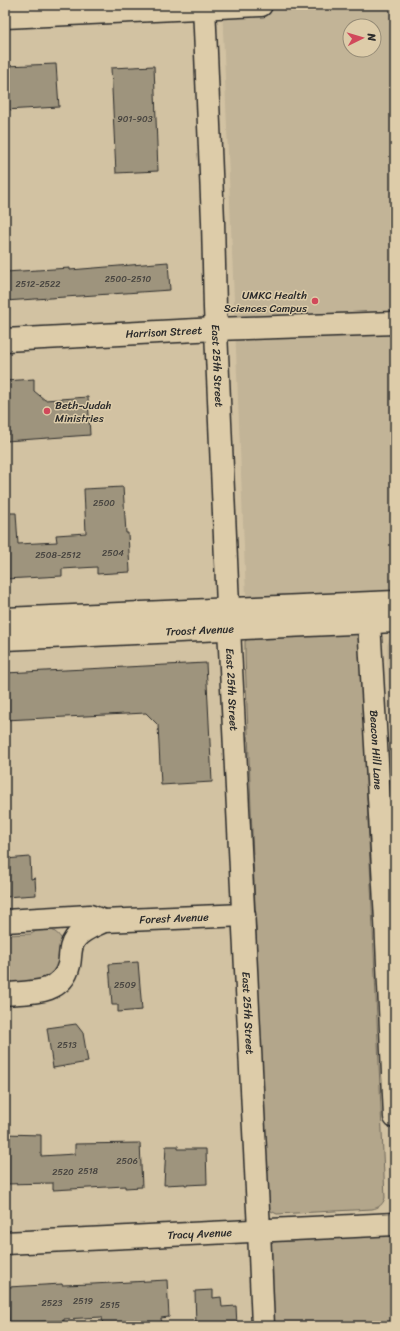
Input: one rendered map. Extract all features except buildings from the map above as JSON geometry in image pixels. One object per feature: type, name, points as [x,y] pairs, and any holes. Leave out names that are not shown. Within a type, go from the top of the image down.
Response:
[{"type":"street","points":[[5,17],[205,6],[262,5]]},
{"type":"street","name":"East 25th Street","points":[[205,6],[216,329],[263,1326]]},
{"type":"street","name":"Harrison Street","points":[[5,340],[216,329],[395,323]]},
{"type":"street","name":"Troost Avenue","points":[[5,639],[229,619],[395,602]]},
{"type":"street","name":"Troost Avenue","points":[[5,619],[395,621]]},
{"type":"street","name":"Beacon Hill Lane","points":[[369,622],[391,920],[395,1117]]},
{"type":"street","name":"Forest Avenue","points":[[70,952],[75,939],[84,930],[104,921],[244,915]]},
{"type":"street","name":"Forest Avenue","points":[[5,921],[90,916],[104,921]]},
{"type":"street","name":"Forest Avenue","points":[[5,994],[41,991],[54,986],[66,975],[70,964],[70,952],[66,934],[59,925],[50,918]]},
{"type":"street","name":"Tracy Avenue","points":[[5,1243],[395,1224]]},
{"type":"shaded area","name":"UMKC Health Sciences Campus","points":[[222,5],[395,5],[395,593],[248,599],[246,596]]},
{"type":"shaded area","points":[[357,634],[360,640],[385,1198],[377,1208],[372,1209],[277,1214],[271,1211],[267,1204],[245,641],[254,635]]},
{"type":"shaded area","points":[[395,634],[395,773],[391,773],[387,645],[390,638]]},
{"type":"shaded area","points":[[48,928],[61,938],[64,944],[62,958],[52,979],[5,988],[5,935],[31,934],[40,929]]},
{"type":"shaded area","points":[[395,1235],[395,1326],[271,1326],[267,1242]]},
{"type":"place","name":"UMKC Health Sciences Campus","points":[[315,301]]},
{"type":"place","name":"Beth-Judah Ministries","points":[[47,411]]}]
